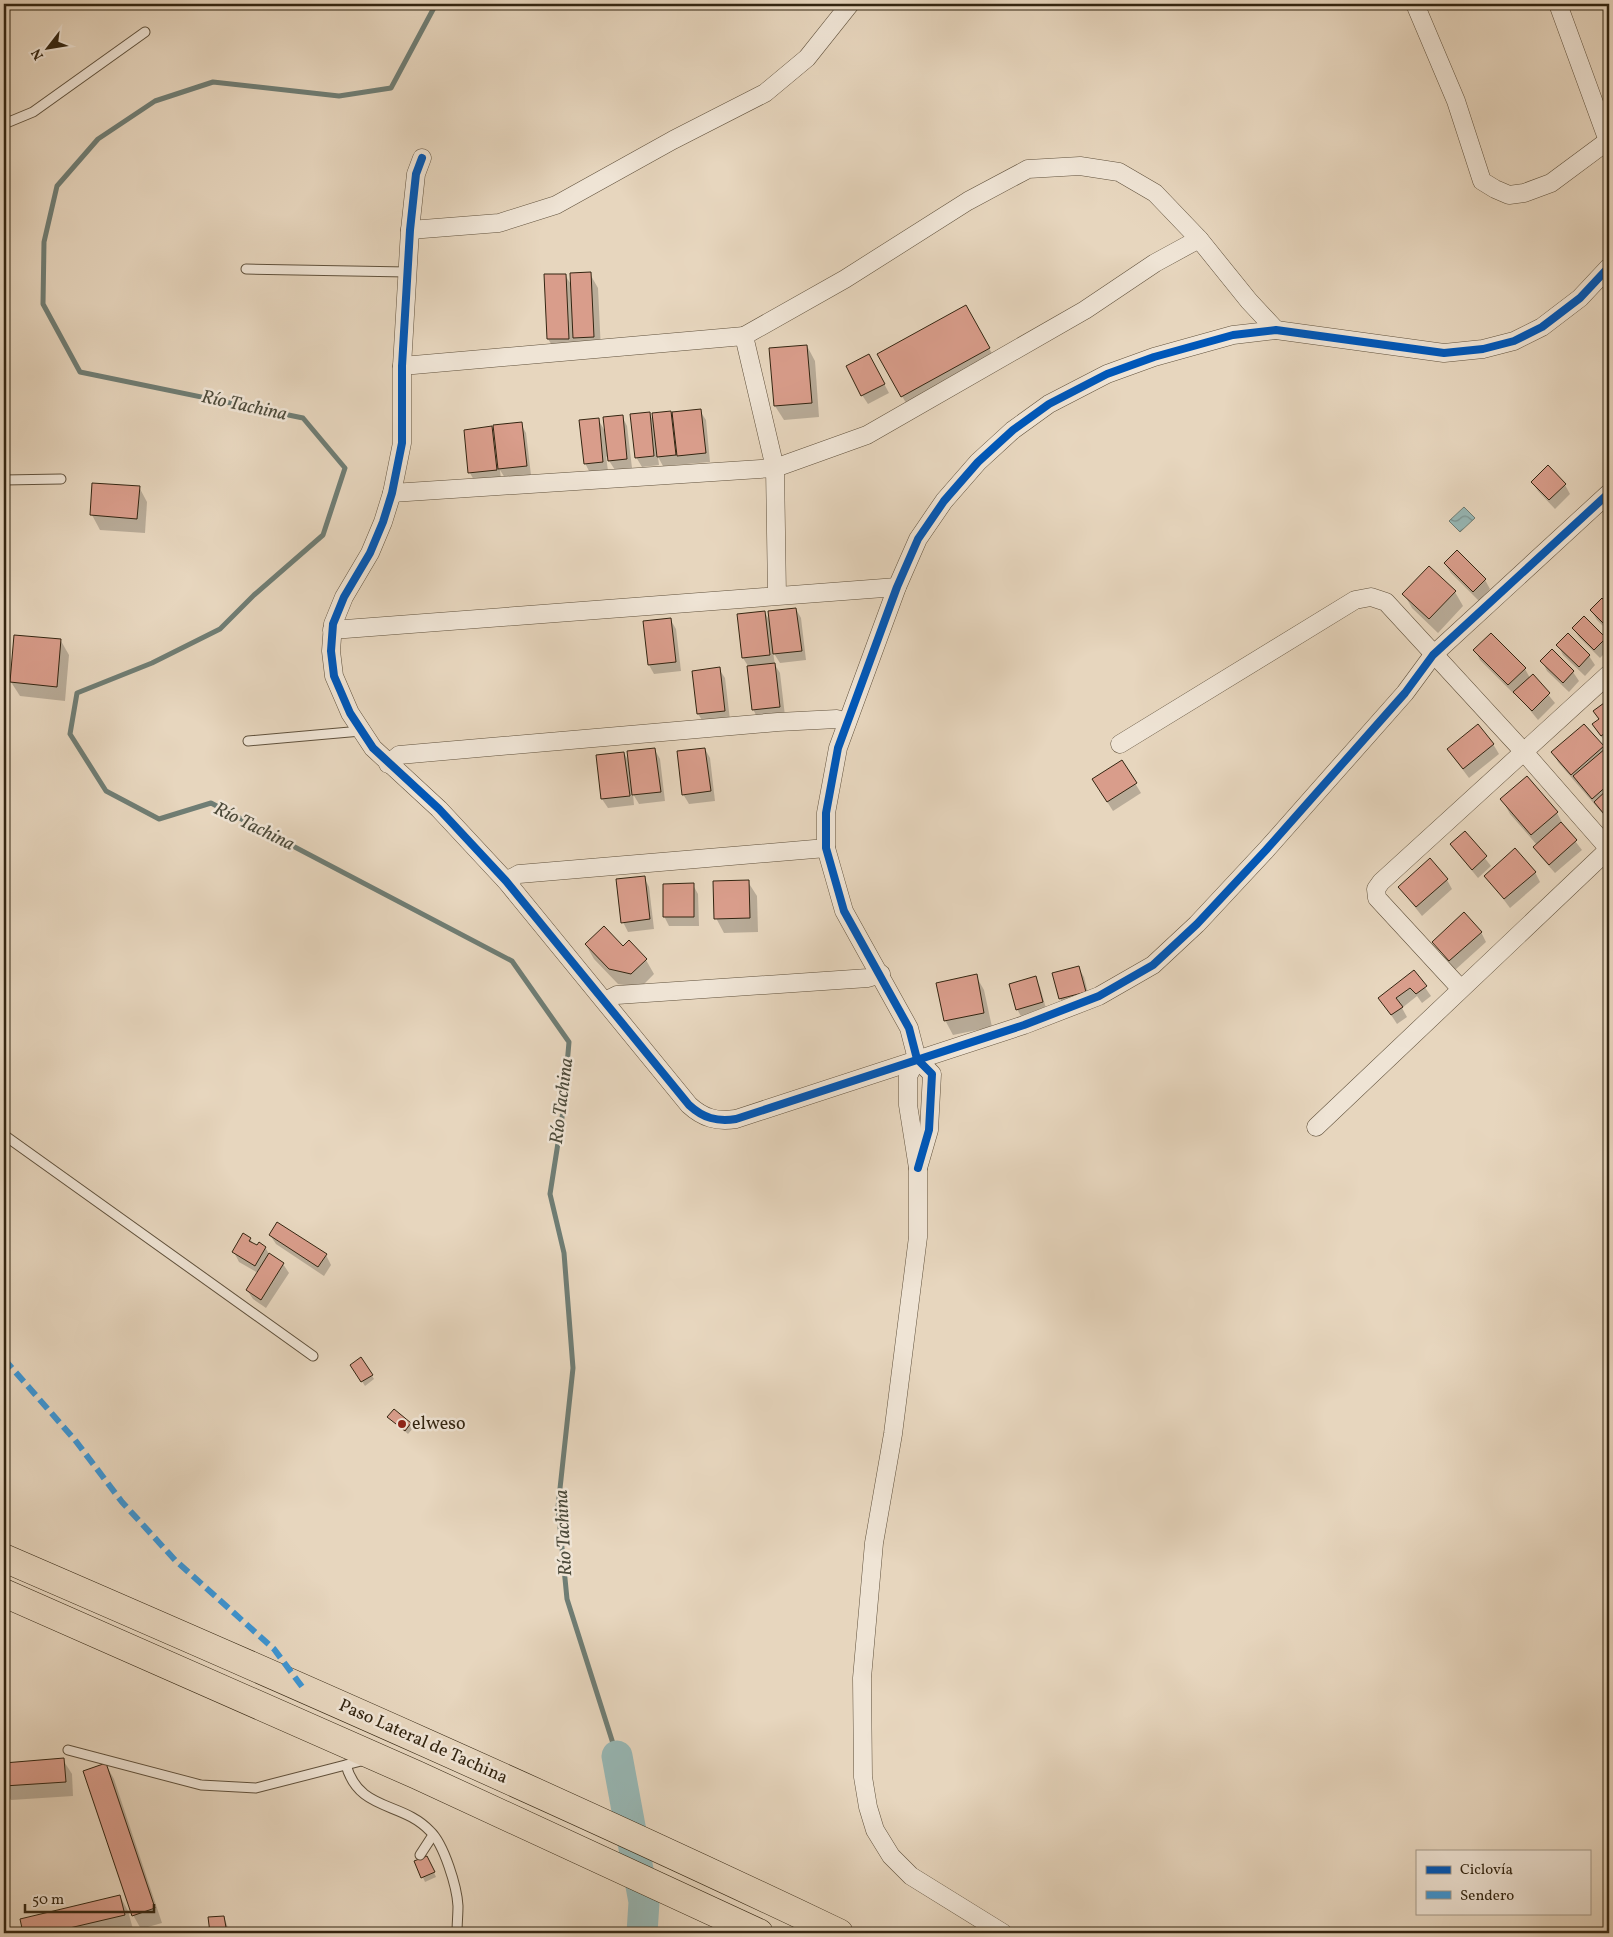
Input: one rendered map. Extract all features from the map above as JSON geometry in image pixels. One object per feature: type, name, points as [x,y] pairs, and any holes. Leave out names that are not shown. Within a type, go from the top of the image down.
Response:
[{"type":"highway","name":"Paso Lateral de Tachina","points":[[4,1558],[270,1673],[730,1881],[839,1933]]},
{"type":"highway","name":"Paso Lateral de Tachina","points":[[4,1593],[417,1775],[759,1933]]},
{"type":"highway","points":[[417,1775],[429,1746]]},
{"type":"street","points":[[410,230],[499,223],[556,205],[673,140],[765,93],[808,58],[850,4]]},
{"type":"street","points":[[1415,4],[1456,102],[1482,181],[1494,189],[1510,195],[1524,193],[1551,183],[1608,140],[1558,4]]},
{"type":"street","points":[[422,158],[416,174],[407,272],[402,366],[402,443],[392,493],[370,553],[344,597],[332,630],[330,651],[334,676],[361,731],[388,764],[439,809],[506,881],[606,1001],[689,1106],[696,1112],[714,1120],[736,1119],[1024,1025],[1099,996],[1153,965],[1197,924],[1266,850],[1405,693],[1433,655],[1609,493]]},
{"type":"street","points":[[402,366],[744,336],[845,279],[968,201],[1028,169],[1080,166],[1119,172],[1154,193],[1199,239],[1249,301],[1276,330]]},
{"type":"street","points":[[392,493],[775,468],[867,435],[1085,310],[1155,263],[1199,239]]},
{"type":"street","points":[[918,1168],[929,1130],[932,1074],[917,1059],[909,1028],[844,911],[826,848],[826,813],[838,748],[897,587],[918,539],[944,501],[978,462],[1013,430],[1049,404],[1107,374],[1154,357],[1233,335],[1276,330],[1444,353],[1483,349],[1514,341],[1542,326],[1580,298],[1609,266]]},
{"type":"street","points":[[744,336],[775,468],[777,595]]},
{"type":"street","points":[[332,630],[897,587]]},
{"type":"street","points":[[1120,744],[1355,600],[1372,597],[1386,602],[1524,752],[1609,849],[1460,988],[1316,1127]]},
{"type":"street","points":[[1460,988],[1377,898],[1376,889],[1381,882],[1609,674]]},
{"type":"street","points":[[388,764],[399,756],[486,748],[778,722],[837,718],[847,722]]},
{"type":"street","points":[[506,881],[519,874],[826,848]]},
{"type":"street","points":[[606,1001],[617,995],[868,978],[880,974]]},
{"type":"street","points":[[917,1059],[908,1076],[908,1105],[918,1168],[918,1237],[893,1434],[874,1543],[862,1678],[861,1740],[864,1777],[868,1807],[875,1830],[891,1856],[911,1876],[1003,1933]]},
{"type":"lane","points":[[4,124],[33,112],[145,32]]},
{"type":"lane","points":[[246,269],[407,272]]},
{"type":"lane","points":[[4,480],[61,479]]},
{"type":"lane","points":[[248,741],[361,731]]},
{"type":"lane","points":[[4,1135],[313,1356]]},
{"type":"lane","points":[[68,1750],[200,1785],[256,1788],[377,1757]]},
{"type":"lane","points":[[346,1765],[355,1788],[368,1798],[402,1812],[430,1830],[434,1835],[446,1859],[453,1882],[458,1905],[457,1933]]},
{"type":"lane","points":[[420,1854],[434,1835]]},
{"type":"water","points":[[1464,507],[1475,518],[1460,532],[1449,521]]},
{"type":"building","points":[[591,272],[594,337],[573,338],[570,273]]},
{"type":"building","points":[[544,274],[566,274],[569,339],[547,339]]},
{"type":"building","points":[[966,305],[990,348],[901,397],[877,354]]},
{"type":"building","points":[[807,345],[812,403],[774,406],[769,348]]},
{"type":"building","points":[[869,354],[885,384],[861,396],[846,366]]},
{"type":"building","points":[[701,409],[706,453],[677,456],[672,412]]},
{"type":"building","points":[[671,411],[676,455],[657,457],[652,413]]},
{"type":"building","points":[[650,412],[654,456],[635,458],[630,414]]},
{"type":"building","points":[[623,415],[627,459],[608,461],[603,417]]},
{"type":"building","points":[[599,418],[603,462],[584,464],[579,420]]},
{"type":"building","points":[[522,422],[527,466],[498,469],[493,425]]},
{"type":"building","points":[[492,426],[497,470],[468,473],[464,430]]},
{"type":"building","points":[[1548,465],[1566,484],[1549,500],[1531,482]]},
{"type":"building","points":[[92,483],[140,486],[137,519],[90,515]]},
{"type":"building","points":[[1457,550],[1486,579],[1473,592],[1444,563]]},
{"type":"building","points":[[1429,566],[1456,591],[1429,619],[1402,594]]},
{"type":"building","points":[[1602,598],[1609,606],[1609,629],[1590,610]]},
{"type":"building","points":[[796,608],[802,651],[773,654],[768,611]]},
{"type":"building","points":[[765,611],[770,655],[742,658],[737,614]]},
{"type":"building","points":[[1584,616],[1606,638],[1594,650],[1572,628]]},
{"type":"building","points":[[671,618],[676,662],[648,665],[643,621]]},
{"type":"building","points":[[1491,633],[1526,668],[1508,685],[1473,650]]},
{"type":"building","points":[[1568,633],[1590,655],[1579,667],[1556,645]]},
{"type":"building","points":[[14,635],[61,639],[57,687],[10,682]]},
{"type":"building","points":[[1552,649],[1574,671],[1563,683],[1540,661]]},
{"type":"building","points":[[775,663],[780,707],[752,710],[747,666]]},
{"type":"building","points":[[720,667],[725,711],[697,714],[692,671]]},
{"type":"building","points":[[1533,674],[1550,693],[1532,711],[1513,692]]},
{"type":"building","points":[[1604,703],[1609,710],[1609,730],[1601,736],[1592,724],[1599,719],[1593,711]]},
{"type":"building","points":[[1478,724],[1494,744],[1463,769],[1447,749]]},
{"type":"building","points":[[1584,724],[1604,746],[1571,775],[1551,752]]},
{"type":"building","points":[[655,748],[661,792],[632,795],[627,751]]},
{"type":"building","points":[[705,748],[711,791],[682,795],[677,751]]},
{"type":"building","points":[[1606,748],[1609,752],[1609,784],[1592,799],[1573,776]]},
{"type":"building","points":[[624,752],[630,796],[601,799],[596,755]]},
{"type":"building","points":[[1122,760],[1137,783],[1107,802],[1092,779]]},
{"type":"building","points":[[1527,776],[1558,812],[1531,835],[1500,799]]},
{"type":"building","points":[[1609,788],[1609,820],[1594,802]]},
{"type":"building","points":[[1561,822],[1577,840],[1549,865],[1533,847]]},
{"type":"building","points":[[1465,831],[1487,856],[1472,870],[1450,844]]},
{"type":"building","points":[[1515,848],[1536,872],[1504,899],[1484,876]]},
{"type":"building","points":[[1430,858],[1448,879],[1416,907],[1398,887]]},
{"type":"building","points":[[645,876],[650,919],[621,923],[616,879]]},
{"type":"building","points":[[749,880],[750,918],[714,919],[713,881]]},
{"type":"building","points":[[694,883],[694,917],[663,917],[663,884]]},
{"type":"building","points":[[1464,912],[1482,932],[1449,961],[1432,942]]},
{"type":"building","points":[[604,926],[623,946],[629,940],[647,959],[631,974],[609,969],[585,944]]},
{"type":"building","points":[[1079,966],[1086,992],[1059,999],[1052,973]]},
{"type":"building","points":[[1414,970],[1427,986],[1416,994],[1410,988],[1396,998],[1403,1007],[1391,1015],[1378,998]]},
{"type":"building","points":[[977,974],[984,1013],[944,1021],[936,983]]},
{"type":"building","points":[[1036,976],[1043,1002],[1016,1010],[1009,984]]},
{"type":"building","points":[[277,1222],[327,1254],[318,1267],[269,1235]]},
{"type":"building","points":[[243,1233],[251,1238],[249,1241],[257,1245],[259,1242],[266,1247],[255,1266],[232,1252]]},
{"type":"building","points":[[269,1253],[284,1263],[261,1300],[246,1290]]},
{"type":"building","points":[[361,1357],[373,1375],[361,1382],[350,1365]]},
{"type":"building","points":[[394,1409],[411,1423],[405,1431],[387,1417]]},
{"type":"building","points":[[64,1758],[66,1782],[4,1786],[4,1763]]},
{"type":"building","points":[[106,1763],[155,1908],[132,1916],[83,1771]]},
{"type":"building","points":[[427,1856],[435,1872],[421,1878],[414,1861]]},
{"type":"building","points":[[120,1895],[125,1915],[61,1930],[62,1933],[23,1933],[20,1919]]},
{"type":"building","points":[[224,1916],[227,1933],[210,1933],[208,1917]]},
{"type":"waterway","name":"Río Tachina","points":[[436,4],[391,88],[339,96],[213,82],[155,101],[98,139],[57,186],[44,242],[43,304],[80,372],[303,418],[345,468],[323,535],[254,595],[220,629],[152,663],[77,693],[70,734],[106,791],[159,819],[211,803],[512,961],[569,1042],[563,1111],[550,1194],[564,1253],[573,1368],[558,1507],[567,1599],[617,1756]]},
{"type":"waterway","name":"Río Tachina","points":[[617,1756],[644,1902],[642,1933]]},
{"type":"marked path","points":[[4,1359],[75,1440],[122,1502],[175,1560],[274,1649],[303,1688]]},
{"type":"cycle path","points":[[422,158],[416,174],[410,230],[402,366],[402,443],[392,493],[383,522],[370,553],[344,597],[333,624],[331,651],[334,676],[350,713],[373,748],[439,809],[506,881],[689,1105],[711,1118],[723,1120],[736,1119],[1024,1025],[1099,996],[1153,965],[1197,924],[1266,850],[1405,693],[1433,655],[1609,493]]},
{"type":"cycle path","points":[[918,1168],[929,1130],[932,1074],[917,1059],[909,1028],[844,911],[826,848],[826,813],[838,748],[897,587],[918,539],[944,501],[978,462],[1013,430],[1049,404],[1107,374],[1154,357],[1233,335],[1276,330],[1444,353],[1483,349],[1514,341],[1542,327],[1580,298],[1609,267]]},
{"type":"place","name":"elweso","points":[[402,1424]]}]
